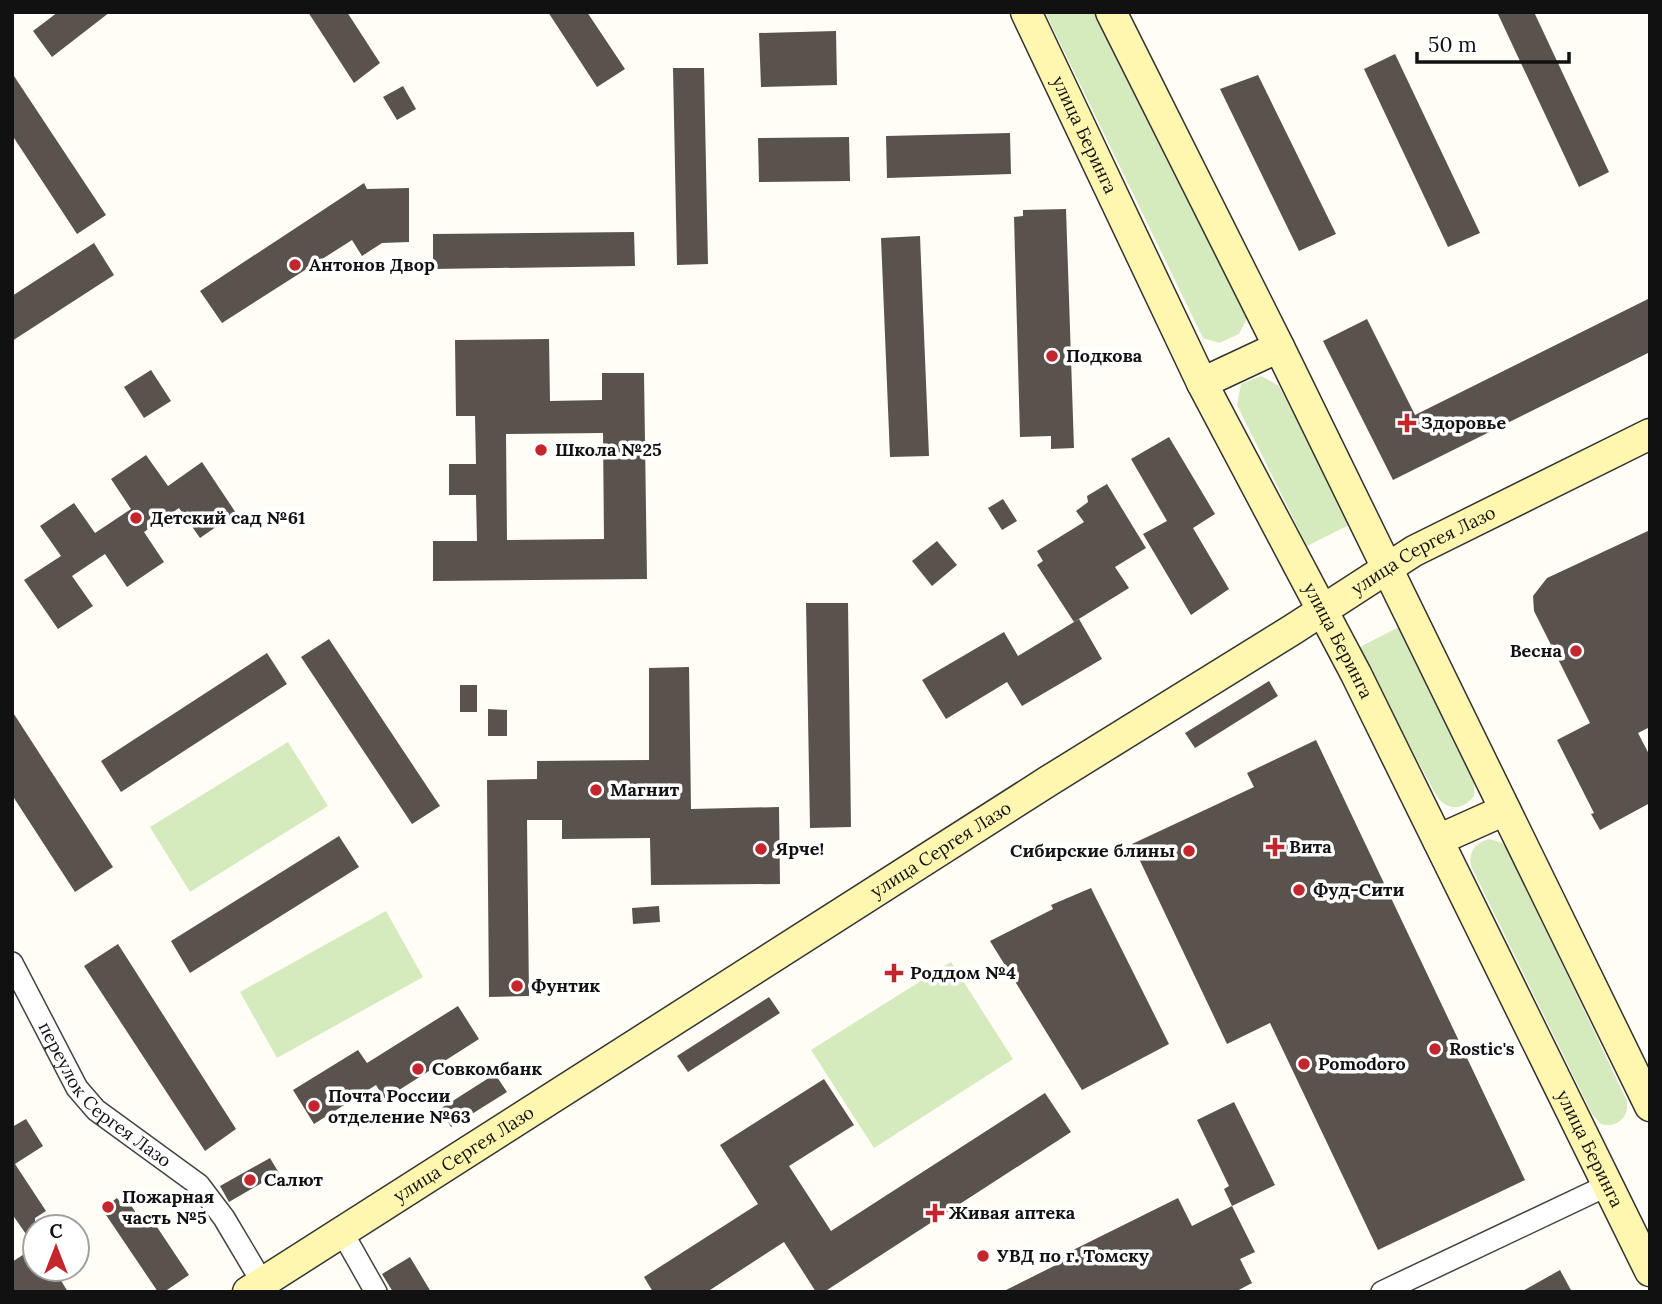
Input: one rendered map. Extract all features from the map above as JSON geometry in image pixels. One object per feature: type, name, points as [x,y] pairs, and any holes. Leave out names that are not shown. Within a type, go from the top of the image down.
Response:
[{"type":"street","points":[[1111,12],[1279,347],[1650,1106]]},
{"type":"street","name":"улица Беринга","points":[[1029,15],[1202,383],[1356,674],[1650,1271]]},
{"type":"street","points":[[1202,383],[1279,347]]},
{"type":"street","name":"улица Сергея Лазо","points":[[255,1287],[1386,568],[1414,551],[1650,434]]},
{"type":"street","points":[[1438,840],[1505,810]]},
{"type":"street","name":"переулок Сергея Лазо","points":[[12,963],[77,1088],[96,1110],[199,1185],[224,1218],[255,1287]]},
{"type":"street","points":[[1382,1292],[1608,1185]]},
{"type":"street","points":[[341,1232],[376,1292]]},
{"type":"green space","points":[[1045,12],[1097,12],[1247,318],[1239,334],[1219,343],[1203,338]]},
{"type":"green space","points":[[1261,376],[1279,386],[1349,525],[1307,546],[1237,405],[1241,384]]},
{"type":"green space","points":[[1399,627],[1474,779],[1474,796],[1460,806],[1445,804],[1436,795],[1358,648]]},
{"type":"green space","points":[[288,742],[328,806],[190,892],[150,827]]},
{"type":"green space","points":[[1490,839],[1507,848],[1627,1101],[1624,1117],[1617,1123],[1601,1124],[1592,1114],[1471,866],[1474,848]]},
{"type":"green space","points":[[386,911],[423,977],[277,1058],[240,992]]},
{"type":"green space","points":[[951,962],[1013,1059],[874,1148],[811,1050]]},
{"type":"building","points":[[58,12],[110,12],[52,57],[33,31]]},
{"type":"building","points":[[308,12],[347,12],[380,63],[354,83]]},
{"type":"building","points":[[548,12],[587,12],[625,69],[597,87]]},
{"type":"building","points":[[1497,12],[1534,12],[1609,172],[1579,187]]},
{"type":"building","points":[[836,31],[837,85],[761,87],[759,33]]},
{"type":"building","points":[[1395,54],[1480,233],[1448,247],[1364,69]]},
{"type":"building","points":[[673,68],[704,68],[708,264],[677,265]]},
{"type":"building","points":[[12,73],[106,215],[77,234],[12,135]]},
{"type":"building","points":[[1258,75],[1336,234],[1299,251],[1220,89]]},
{"type":"building","points":[[403,86],[416,109],[397,120],[383,97]]},
{"type":"building","points":[[1010,133],[1011,174],[887,178],[886,136]]},
{"type":"building","points":[[849,137],[850,181],[759,182],[758,138]]},
{"type":"building","points":[[364,183],[367,189],[409,188],[409,242],[382,243],[362,256],[352,240],[222,323],[200,291]]},
{"type":"building","points":[[1066,209],[1074,448],[1051,449],[1051,436],[1020,437],[1014,217],[1023,216],[1023,210]]},
{"type":"building","points":[[634,232],[635,266],[433,269],[433,234]]},
{"type":"building","points":[[920,236],[929,456],[890,457],[881,238]]},
{"type":"building","points":[[94,243],[114,275],[12,341],[12,296]]},
{"type":"building","points":[[1650,298],[1650,352],[1393,480],[1323,341],[1367,319],[1415,415]]},
{"type":"building","points":[[549,339],[550,401],[602,400],[602,373],[644,373],[647,579],[433,581],[433,541],[477,541],[476,495],[449,495],[449,464],[476,464],[475,416],[456,416],[455,340]],"holes":[[[603,433],[604,539],[507,540],[506,434]]]},
{"type":"building","points":[[151,370],[171,401],[144,418],[124,387]]},
{"type":"building","points":[[1169,437],[1215,514],[1193,528],[1229,589],[1191,615],[1143,534],[1167,521],[1131,459]]},
{"type":"building","points":[[146,455],[168,486],[202,462],[236,513],[200,538],[179,508],[144,532],[164,562],[127,587],[105,554],[72,576],[93,606],[58,629],[24,580],[61,556],[40,526],[74,503],[95,533],[131,509],[111,479]]},
{"type":"building","points":[[1107,484],[1146,548],[1115,567],[1129,588],[1074,622],[1037,565],[1043,561],[1037,551],[1084,522],[1076,511],[1088,502],[1087,496]]},
{"type":"building","points":[[1003,499],[1017,521],[1002,530],[988,508]]},
{"type":"building","points":[[1650,530],[1650,727],[1638,733],[1650,756],[1650,803],[1600,830],[1557,740],[1590,723],[1534,611],[1533,596],[1547,578]]},
{"type":"building","points":[[937,541],[957,565],[932,586],[912,561]]},
{"type":"building","points":[[806,603],[848,603],[851,827],[810,828]]},
{"type":"building","points":[[1079,619],[1102,659],[1022,706],[1007,682],[946,719],[922,680],[1004,632],[1018,656]]},
{"type":"building","points":[[329,639],[440,806],[412,824],[301,657]]},
{"type":"building","points":[[267,653],[287,684],[121,792],[101,761]]},
{"type":"building","points":[[689,667],[691,809],[779,807],[780,884],[651,885],[650,838],[562,839],[562,820],[527,820],[529,996],[489,997],[487,780],[537,779],[537,761],[649,760],[649,668]]},
{"type":"building","points":[[1269,681],[1278,696],[1195,748],[1185,733]]},
{"type":"building","points":[[460,685],[477,685],[477,712],[460,712]]},
{"type":"building","points":[[488,709],[507,710],[507,736],[488,736]]},
{"type":"building","points":[[12,711],[113,867],[75,892],[12,795]]},
{"type":"building","points":[[1316,740],[1525,1180],[1378,1250],[1270,1023],[1227,1044],[1132,844],[1254,787],[1247,773]]},
{"type":"building","points":[[339,836],[359,867],[190,973],[171,941]]},
{"type":"building","points":[[1091,888],[1169,1044],[1082,1090],[990,941],[1053,909],[1051,905]]},
{"type":"building","points":[[659,906],[660,922],[633,924],[632,908]]},
{"type":"building","points":[[118,944],[236,1129],[205,1151],[84,966]]},
{"type":"building","points":[[769,997],[780,1013],[688,1072],[677,1056]]},
{"type":"building","points":[[458,1006],[479,1039],[385,1099],[376,1085],[314,1124],[293,1090],[358,1050],[367,1063]]},
{"type":"building","points":[[495,1074],[507,1092],[451,1127],[440,1109]]},
{"type":"building","points":[[824,1079],[854,1125],[789,1166],[831,1231],[1045,1093],[1071,1132],[824,1292],[816,1292],[784,1242],[707,1292],[653,1292],[644,1277],[758,1204],[720,1145]]},
{"type":"building","points":[[1234,1102],[1275,1185],[1232,1206],[1224,1189],[1229,1186],[1197,1120]]},
{"type":"building","points":[[26,1119],[43,1146],[15,1164],[46,1211],[21,1213],[21,1227],[12,1214],[12,1127]]},
{"type":"building","name":"Салют","points":[[270,1158],[279,1173],[229,1202],[220,1186]]},
{"type":"building","points":[[117,1198],[123,1206],[129,1202],[143,1224],[151,1218],[189,1275],[164,1292],[158,1292],[102,1209]]},
{"type":"building","points":[[1178,1198],[1192,1226],[1232,1206],[1255,1252],[1240,1259],[1252,1283],[1235,1292],[1002,1292],[1062,1262],[1059,1257]]},
{"type":"building","points":[[21,1256],[21,1283],[63,1283],[68,1292],[12,1292],[12,1262]]},
{"type":"building","points":[[410,1257],[431,1292],[393,1292],[382,1274]]},
{"type":"building","points":[[1560,1270],[1572,1292],[1521,1292]]},
{"type":"place","name":"Антонов Двор","points":[[295,265]]},
{"type":"place","name":"Подкова","points":[[1052,356]]},
{"type":"place","name":"Здоровье","points":[[1407,423]]},
{"type":"place","name":"Школа №25","points":[[541,450]]},
{"type":"place","name":"Детский сад №61","points":[[136,518]]},
{"type":"place","name":"Весна","points":[[1576,651]]},
{"type":"place","name":"Магнит","points":[[596,790]]},
{"type":"place","name":"Вита","points":[[1275,847]]},
{"type":"place","name":"Ярче!","points":[[761,849]]},
{"type":"place","name":"Сибирские блины","points":[[1189,851]]},
{"type":"place","name":"Фуд-Сити","points":[[1299,890]]},
{"type":"place","name":"Роддом №4","points":[[894,973]]},
{"type":"place","name":"Фунтик","points":[[517,986]]},
{"type":"place","name":"Rostic's","points":[[1435,1049]]},
{"type":"place","name":"Pomodoro","points":[[1304,1064]]},
{"type":"place","name":"Совкомбанк","points":[[418,1069]]},
{"type":"place","name":"Почта России отделение №63","points":[[314,1106]]},
{"type":"place","name":"Салют","points":[[250,1180]]},
{"type":"place","name":"Пожарная часть №5","points":[[108,1207]]},
{"type":"place","name":"Живая аптека","points":[[935,1213]]},
{"type":"place","name":"УВД по г. Томску","points":[[983,1256]]}]
